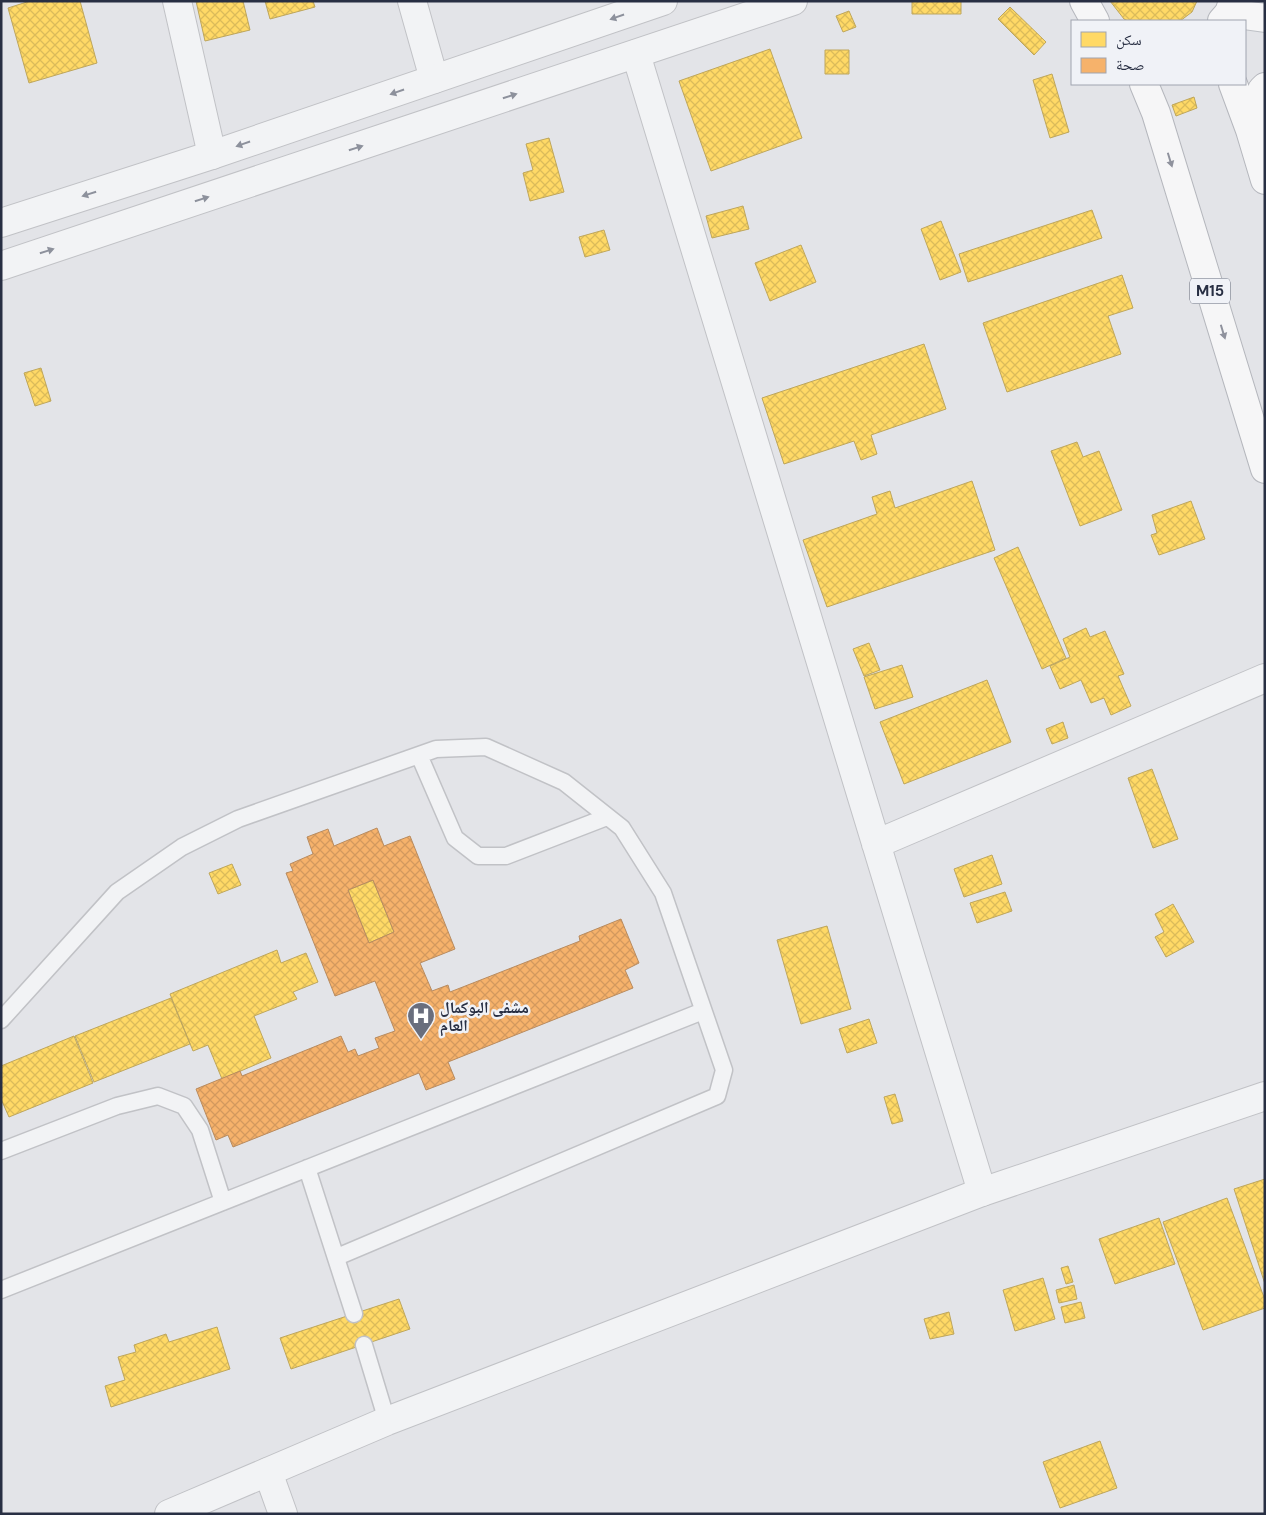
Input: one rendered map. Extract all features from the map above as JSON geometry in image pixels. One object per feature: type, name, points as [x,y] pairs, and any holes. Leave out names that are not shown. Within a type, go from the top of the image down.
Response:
[{"type":"main road","points":[[1084,1],[1094,20]]},
{"type":"main road","points":[[1228,12],[1265,18]]},
{"type":"main road","name":"M15","points":[[1144,85],[1156,113],[1265,469]]},
{"type":"main road","points":[[1232,85],[1250,130],[1265,180]]},
{"type":"main road","points":[[1250,130],[1262,90],[1265,87]]},
{"type":"street","points":[[177,1],[212,155]]},
{"type":"street","points":[[412,1],[434,79]]},
{"type":"street","points":[[1,222],[212,155],[664,1]]},
{"type":"street","points":[[1,266],[793,1]]},
{"type":"street","points":[[636,54],[982,1192]]},
{"type":"street","points":[[876,844],[1265,678]]},
{"type":"street","points":[[169,1514],[387,1421],[982,1192],[1265,1096]]},
{"type":"street","points":[[268,1472],[283,1514]]},
{"type":"lane","points":[[1,1020],[117,892],[182,848],[238,819],[436,749],[486,747],[564,782],[622,828],[663,893],[724,1070],[717,1096],[337,1257]]},
{"type":"lane","points":[[419,755],[455,838],[478,856],[506,856],[607,817]]},
{"type":"lane","points":[[1,1290],[703,1011]]},
{"type":"lane","points":[[1,1151],[117,1106],[158,1096],[184,1106],[200,1130],[223,1202]]},
{"type":"lane","points":[[307,1168],[354,1314]]},
{"type":"lane","points":[[364,1345],[387,1421]]},
{"type":"building: سكن","points":[[30,1],[80,1],[97,63],[29,83],[8,8]]},
{"type":"building: سكن","points":[[196,1],[243,1],[250,30],[205,41]]},
{"type":"building: سكن","points":[[265,1],[313,1],[315,7],[270,19]]},
{"type":"building: سكن","points":[[912,1],[961,1],[961,14],[912,14]]},
{"type":"building: سكن","points":[[1110,1],[1197,1],[1192,12],[1181,20],[1124,19]]},
{"type":"building: سكن","points":[[1010,7],[1046,42],[1034,55],[998,19]]},
{"type":"building: سكن","points":[[849,11],[856,27],[843,32],[836,16]]},
{"type":"building: سكن","points":[[770,49],[802,138],[711,171],[679,81]]},
{"type":"building: سكن","points":[[825,50],[849,50],[849,74],[825,74]]},
{"type":"building: سكن","points":[[1052,74],[1069,132],[1050,138],[1033,80]]},
{"type":"building: سكن","points":[[1194,97],[1197,108],[1176,116],[1172,105]]},
{"type":"building: سكن","points":[[549,138],[564,192],[530,201],[523,173],[533,170],[526,144]]},
{"type":"building: سكن","points":[[743,206],[749,229],[712,238],[706,216]]},
{"type":"building: سكن","points":[[1092,210],[1102,238],[968,282],[959,254]]},
{"type":"building: سكن","points":[[941,221],[961,272],[940,280],[921,229]]},
{"type":"building: سكن","points":[[604,230],[610,250],[585,257],[579,237]]},
{"type":"building: سكن","points":[[801,245],[816,282],[770,301],[755,263]]},
{"type":"building: سكن","points":[[1122,275],[1133,308],[1108,316],[1121,354],[1007,392],[983,323]]},
{"type":"building: سكن","points":[[924,344],[946,409],[871,435],[877,454],[861,460],[854,441],[784,464],[762,398]]},
{"type":"building: سكن","points":[[41,368],[51,401],[35,406],[24,373]]},
{"type":"building: سكن","points":[[1077,442],[1083,457],[1099,451],[1122,510],[1080,526],[1051,451]]},
{"type":"building: سكن","points":[[972,481],[995,550],[827,607],[803,540],[877,514],[872,497],[890,491],[895,508]]},
{"type":"building: سكن","points":[[1191,501],[1205,539],[1159,555],[1151,535],[1157,533],[1152,515]]},
{"type":"building: سكن","points":[[1018,547],[1066,658],[1042,669],[994,558]]},
{"type":"building: سكن","points":[[1086,628],[1090,637],[1105,631],[1124,674],[1118,676],[1131,706],[1111,715],[1104,698],[1091,703],[1081,680],[1060,689],[1050,666],[1070,657],[1063,639]]},
{"type":"building: سكن","points":[[869,643],[880,670],[864,676],[853,649]]},
{"type":"building: سكن","points":[[902,665],[913,697],[875,709],[864,677]]},
{"type":"building: سكن","points":[[987,680],[1011,742],[904,784],[880,722]]},
{"type":"building: سكن","points":[[1063,722],[1068,738],[1052,744],[1046,729]]},
{"type":"building: سكن","points":[[1152,769],[1178,839],[1153,848],[1128,778]]},
{"type":"building: سكن","points":[[992,855],[1002,884],[964,897],[954,869]]},
{"type":"building: سكن","points":[[232,864],[241,885],[218,894],[209,873]]},
{"type":"building: سكن","points":[[373,880],[394,932],[369,943],[348,890]]},
{"type":"building: سكن","points":[[1005,892],[1012,911],[977,923],[970,903]]},
{"type":"building: سكن","points":[[1173,904],[1194,942],[1166,957],[1155,937],[1164,932],[1155,914]]},
{"type":"building: سكن","points":[[827,926],[851,1009],[801,1024],[777,940]]},
{"type":"building: سكن","points":[[277,950],[281,963],[306,953],[318,982],[293,992],[297,999],[254,1016],[271,1058],[222,1079],[208,1045],[193,1051],[170,994]]},
{"type":"building: سكن","points":[[171,998],[190,1044],[94,1082],[75,1036]]},
{"type":"building: سكن","points":[[869,1019],[877,1043],[847,1053],[839,1029]]},
{"type":"building: سكن","points":[[74,1036],[93,1083],[9,1117],[1,1099],[1,1066]]},
{"type":"building: سكن","points":[[895,1094],[903,1121],[892,1124],[884,1097]]},
{"type":"building: سكن","points":[[1265,1179],[1265,1284],[1234,1189]]},
{"type":"building: سكن","points":[[1227,1198],[1265,1300],[1265,1308],[1203,1330],[1163,1222]]},
{"type":"building: سكن","points":[[1159,1218],[1175,1264],[1115,1284],[1099,1239]]},
{"type":"building: سكن","points":[[1068,1266],[1073,1282],[1066,1284],[1061,1268]]},
{"type":"building: سكن","points":[[1043,1278],[1055,1319],[1015,1331],[1003,1290]]},
{"type":"building: سكن","points":[[1074,1285],[1077,1299],[1059,1303],[1056,1290]]},
{"type":"building: سكن","points":[[399,1299],[410,1329],[291,1369],[280,1338]]},
{"type":"building: سكن","points":[[1081,1302],[1085,1318],[1065,1323],[1061,1307]]},
{"type":"building: سكن","points":[[949,1312],[954,1334],[930,1339],[924,1319]]},
{"type":"building: سكن","points":[[217,1327],[230,1369],[111,1407],[105,1386],[125,1380],[118,1357],[136,1352],[134,1345],[166,1334],[169,1342]]},
{"type":"building: سكن","points":[[1100,1441],[1117,1488],[1060,1508],[1043,1462]]},
{"type":"building: صحة","points":[[377,828],[384,846],[410,836],[455,949],[420,963],[432,991],[448,985],[450,992],[580,941],[579,936],[621,919],[639,963],[625,970],[633,988],[448,1062],[455,1079],[426,1090],[419,1073],[233,1147],[228,1135],[216,1140],[196,1089],[240,1071],[242,1076],[341,1036],[348,1052],[355,1049],[358,1056],[379,1048],[375,1038],[395,1031],[375,981],[335,996],[286,873],[293,871],[290,864],[313,854],[307,837],[328,829],[334,846]],"holes":[[[373,880],[394,932],[369,943],[348,890]]]},
{"type":"place","name":"مشفى البوكمال العام","points":[[421,1040]]}]
